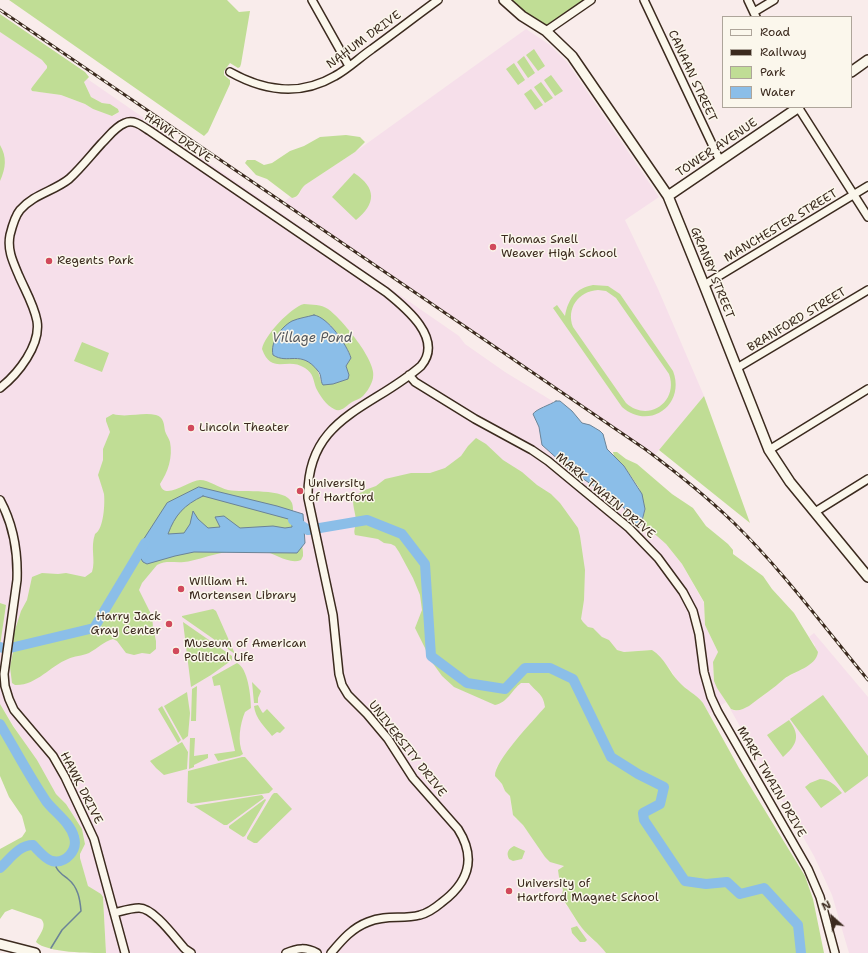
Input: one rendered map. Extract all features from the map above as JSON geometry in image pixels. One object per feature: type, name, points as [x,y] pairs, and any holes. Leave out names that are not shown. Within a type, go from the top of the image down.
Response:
[{"type":"main road","name":"GRANBY STREET","points":[[504,0],[522,16],[546,31],[572,56],[668,196],[769,450],[790,482],[868,577]]},
{"type":"main road","points":[[852,71],[868,60]]},
{"type":"main road","name":"TOWER AVENUE","points":[[668,196],[797,108]]},
{"type":"main road","points":[[0,944],[36,953]]},
{"type":"street","points":[[312,0],[349,66]]},
{"type":"street","name":"NAHUM DRIVE","points":[[230,72],[250,82],[273,89],[294,89],[323,82],[349,66],[438,0]]},
{"type":"street","points":[[546,31],[591,0]]},
{"type":"street","name":"CANAAN STREET","points":[[644,0],[720,161]]},
{"type":"street","points":[[748,0],[755,15],[774,0]]},
{"type":"street","points":[[799,108],[868,217]]},
{"type":"street","name":"HAWK DRIVE","points":[[0,388],[19,370],[27,359],[35,339],[37,322],[30,301],[10,257],[10,237],[19,211],[26,204],[67,180],[81,167],[112,132],[123,124],[131,122],[138,123],[150,131],[376,285],[401,304],[423,330],[427,338],[427,356],[423,363],[409,375]]},
{"type":"street","name":"MANCHESTER STREET","points":[[704,284],[868,186]]},
{"type":"street","name":"BRANFORD STREET","points":[[737,368],[868,290]]},
{"type":"street","name":"UNIVERSITY DRIVE","points":[[331,953],[349,933],[365,923],[389,917],[420,915],[439,905],[461,884],[466,871],[468,857],[468,849],[458,830],[412,778],[392,745],[367,714],[348,695],[342,685],[339,674],[333,615],[308,498],[308,482],[313,459],[321,443],[330,431],[341,420],[409,375]]},
{"type":"street","name":"MARK TWAIN DRIVE","points":[[409,375],[415,382],[548,461],[652,550],[683,592],[693,611],[700,634],[704,672],[714,705],[808,869],[820,897],[835,953]]},
{"type":"street","points":[[769,450],[868,389]]},
{"type":"street","points":[[815,512],[868,479]]},
{"type":"street","name":"HAWK DRIVE","points":[[0,500],[14,536],[18,564],[4,674],[4,686],[8,699],[14,710],[53,756],[65,777],[94,839],[126,953]]},
{"type":"street","points":[[114,913],[135,908],[148,910],[156,916],[191,953]]},
{"type":"street","name":"HAWK DRIVE","points":[[120,933],[119,940],[122,953]]},
{"type":"street","points":[[286,953],[293,949],[301,948],[317,953]]},
{"type":"shaded area","name":"Thomas Snell Weaver High School","points":[[526,29],[550,45],[567,62],[659,197],[625,220],[658,289],[704,396],[654,456],[283,203],[290,197],[295,198],[299,195],[305,185],[355,152]]},
{"type":"shaded area","name":"University of Hartford","points":[[0,32],[42,60],[47,66],[33,86],[35,92],[61,95],[113,116],[119,112],[118,109],[110,104],[102,103],[91,97],[84,82],[86,78],[459,336],[465,344],[505,372],[554,402],[535,411],[535,421],[539,427],[542,445],[570,470],[616,501],[624,508],[636,525],[642,524],[643,527],[649,529],[666,544],[682,564],[704,603],[705,625],[718,652],[713,666],[714,681],[726,702],[709,714],[703,703],[678,682],[670,669],[652,650],[624,652],[617,650],[545,707],[496,768],[497,779],[510,796],[512,811],[515,818],[521,822],[527,831],[564,866],[560,868],[559,877],[565,904],[570,909],[575,919],[606,953],[106,953],[103,897],[88,886],[80,858],[80,854],[85,844],[82,829],[66,804],[56,794],[0,704],[0,646],[6,605],[0,603]]},
{"type":"shaded area","points":[[814,633],[868,697],[868,953],[849,953],[832,895],[814,856],[729,707],[735,711],[742,709],[764,695],[784,679],[807,666],[815,645],[809,637]]},
{"type":"green space","points":[[9,0],[227,0],[239,12],[250,11],[240,67],[238,68],[230,63],[224,71],[224,75],[230,80],[230,84],[208,132],[204,136]]},
{"type":"green space","points":[[504,0],[591,0],[546,31]]},
{"type":"green space","points":[[0,14],[85,72],[89,77],[84,82],[91,97],[102,103],[110,104],[118,109],[119,112],[112,116],[61,95],[32,91],[31,89],[47,66],[42,60],[0,32]]},
{"type":"green space","points":[[534,49],[545,66],[538,71],[526,55]]},
{"type":"green space","points":[[524,56],[535,73],[528,78],[517,62]]},
{"type":"green space","points":[[514,63],[525,80],[518,85],[506,69]]},
{"type":"green space","points":[[551,75],[563,91],[555,96],[544,80]]},
{"type":"green space","points":[[541,82],[553,98],[545,103],[534,87]]},
{"type":"green space","points":[[531,89],[543,105],[535,110],[524,94]]},
{"type":"green space","points":[[346,135],[360,137],[365,142],[355,152],[305,185],[298,195],[292,198],[267,179],[256,175],[245,163],[247,160],[255,160],[264,165],[272,163],[290,151],[304,146],[320,137]]},
{"type":"green space","points":[[0,145],[4,154],[5,163],[4,172],[0,181]]},
{"type":"green space","points":[[354,173],[367,184],[371,196],[367,208],[356,220],[332,197]]},
{"type":"green space","points":[[587,286],[608,286],[620,294],[673,371],[676,383],[674,394],[670,404],[662,411],[653,415],[643,416],[632,414],[622,407],[553,308],[557,305],[565,316],[568,304],[574,295]],"holes":[[[591,291],[606,291],[616,298],[669,374],[671,384],[670,393],[666,401],[652,410],[643,411],[635,409],[626,403],[573,327],[571,314],[575,302],[579,297]]]},
{"type":"green space","points":[[304,304],[322,306],[328,309],[341,321],[357,341],[370,362],[373,371],[373,378],[369,388],[362,397],[341,410],[334,409],[321,397],[316,388],[312,375],[308,370],[298,365],[275,364],[270,362],[262,349],[264,343],[279,323],[292,310]],"holes":[[[306,317],[325,321],[332,327],[340,338],[351,358],[346,366],[349,375],[348,378],[333,384],[321,382],[319,374],[312,364],[301,359],[280,358],[298,319]]]},
{"type":"green space","points":[[82,342],[109,353],[102,372],[74,361]]},
{"type":"green space","points":[[704,396],[750,523],[659,450]]},
{"type":"green space","points":[[113,414],[151,414],[159,416],[162,419],[171,448],[169,464],[160,484],[162,489],[166,491],[172,491],[200,480],[207,481],[228,490],[273,493],[288,498],[293,505],[293,519],[301,543],[303,556],[301,560],[292,561],[268,552],[240,550],[188,561],[160,563],[142,583],[139,590],[152,616],[156,649],[150,654],[142,653],[134,655],[126,653],[117,641],[113,639],[109,640],[89,653],[61,662],[30,682],[15,685],[12,683],[10,667],[13,652],[14,633],[21,611],[27,600],[32,577],[42,573],[66,573],[85,577],[92,572],[94,539],[95,534],[102,522],[104,509],[104,494],[98,475],[103,460],[103,449],[110,432],[106,418]]},
{"type":"green space","points":[[476,438],[486,444],[503,460],[551,494],[560,503],[578,528],[585,570],[584,600],[581,619],[583,622],[588,627],[593,628],[602,637],[609,640],[617,650],[624,652],[652,650],[664,661],[679,682],[703,703],[739,768],[805,876],[813,899],[824,953],[606,953],[579,924],[562,896],[563,890],[558,870],[564,866],[550,862],[545,857],[523,825],[513,815],[510,796],[495,776],[496,769],[507,751],[545,707],[543,699],[529,683],[521,683],[503,702],[495,705],[454,687],[442,676],[429,658],[415,628],[422,610],[420,595],[399,552],[395,546],[391,544],[384,543],[378,539],[355,535],[354,533],[356,522],[353,501],[354,495],[376,486],[385,479],[411,473],[430,473],[445,468],[461,456]]},
{"type":"green space","points":[[613,452],[617,452],[626,459],[637,464],[672,494],[693,508],[706,526],[728,544],[733,550],[733,554],[763,576],[772,589],[794,613],[818,652],[816,657],[809,665],[788,676],[749,706],[738,710],[731,709],[714,681],[713,662],[718,652],[705,625],[704,602],[682,564],[666,544],[649,529],[643,527],[642,524],[645,509],[639,488],[624,466],[614,456]]},
{"type":"green space","points":[[0,603],[6,605],[0,646]]},
{"type":"green space","points":[[213,609],[216,611],[235,654],[182,617]]},
{"type":"green space","points":[[183,622],[232,656],[232,660],[191,687]]},
{"type":"green space","points":[[237,663],[244,671],[251,703],[251,708],[245,712],[241,727],[240,744],[243,754],[218,761],[214,754],[235,751],[220,685],[214,686],[212,677]]},
{"type":"green space","points":[[252,682],[261,691],[258,698],[258,703],[254,703]]},
{"type":"green space","points":[[197,686],[196,721],[191,721],[192,689]]},
{"type":"green space","points":[[187,692],[190,713],[188,736],[183,740],[164,706]]},
{"type":"green space","points":[[823,695],[868,756],[868,776],[845,793],[790,719]]},
{"type":"green space","points":[[0,704],[13,726],[37,760],[56,794],[66,804],[82,829],[85,844],[80,854],[80,858],[88,886],[101,894],[103,897],[106,953],[69,952],[42,946],[36,942],[44,925],[41,919],[12,909],[5,912],[0,919],[0,849],[22,837],[26,831],[22,816],[9,797],[0,776]]},
{"type":"green space","points":[[258,705],[263,713],[267,709],[285,728],[280,733],[277,732],[272,736],[263,726],[258,718],[254,706]]},
{"type":"green space","points":[[162,706],[181,740],[178,743],[158,709]]},
{"type":"green space","points":[[789,720],[795,731],[796,740],[792,748],[783,757],[767,735]]},
{"type":"green space","points":[[190,738],[195,738],[194,756],[208,754],[208,758],[189,769]]},
{"type":"green space","points":[[182,742],[188,752],[187,769],[164,775],[150,761]]},
{"type":"green space","points":[[245,757],[273,789],[269,793],[191,804],[187,802],[188,771]]},
{"type":"green space","points":[[820,779],[827,780],[832,783],[842,793],[821,808],[805,787]]},
{"type":"green space","points":[[274,793],[277,793],[292,809],[257,843],[254,843],[247,839],[247,837]]},
{"type":"green space","points":[[262,795],[264,798],[227,825],[224,825],[194,806]]},
{"type":"green space","points":[[265,799],[266,800],[245,836],[243,837],[229,828],[229,826]]},
{"type":"green space","points":[[514,846],[525,851],[522,859],[513,861],[509,859],[508,851]]},
{"type":"green space","points":[[577,926],[587,940],[585,942],[580,942],[572,933],[571,928]]},
{"type":"water","name":"Village Pond","points":[[314,315],[331,326],[346,346],[351,358],[346,366],[349,375],[348,379],[333,384],[323,385],[321,376],[312,364],[300,359],[284,359],[273,355],[273,345],[277,335],[284,327],[292,321]]},
{"type":"water","points":[[556,401],[560,401],[572,411],[582,423],[590,425],[603,434],[607,449],[624,466],[642,494],[645,509],[641,525],[636,525],[624,508],[616,501],[570,470],[542,445],[539,427],[533,414],[537,410]]},
{"type":"water","points":[[199,487],[277,506],[303,514],[305,543],[297,553],[194,552],[147,564],[143,562],[136,551],[167,503]],"holes":[[[203,496],[292,520],[292,527],[285,528],[273,526],[240,528],[224,516],[215,517],[220,527],[208,528],[198,519],[193,511],[190,524],[184,533],[168,534],[181,511],[190,503]]]},
{"type":"waterway","points":[[293,520],[308,530],[367,520],[402,534],[425,564],[431,656],[467,683],[505,689],[525,668],[550,668],[573,679],[611,757],[638,774],[664,787],[660,804],[643,813],[644,820],[685,881],[706,884],[727,882],[740,894],[764,888],[798,925],[801,953]]},
{"type":"waterway","points":[[0,647],[6,649],[94,628],[145,543]]},
{"type":"waterway","points":[[0,724],[46,801],[69,827],[75,842],[70,855],[62,860],[49,860],[33,845],[23,847],[0,868]]},
{"type":"waterway","points":[[51,948],[62,930],[81,911],[76,889],[57,869],[56,867],[58,862]]},
{"type":"railway","points":[[0,10],[668,466],[713,503],[752,541],[803,600],[868,680]]},
{"type":"place","name":"Thomas Snell Weaver High School","points":[[493,247]]},
{"type":"place","name":"Regents Park","points":[[49,261]]},
{"type":"place","name":"Lincoln Theater","points":[[191,428]]},
{"type":"place","name":"University of Hartford","points":[[300,491]]},
{"type":"place","name":"William H. Mortensen Library","points":[[181,589]]},
{"type":"place","name":"Harry Jack Gray Center","points":[[169,624]]},
{"type":"place","name":"Museum of American Political Life","points":[[176,651]]},
{"type":"place","name":"University of Hartford Magnet School","points":[[509,891]]}]
